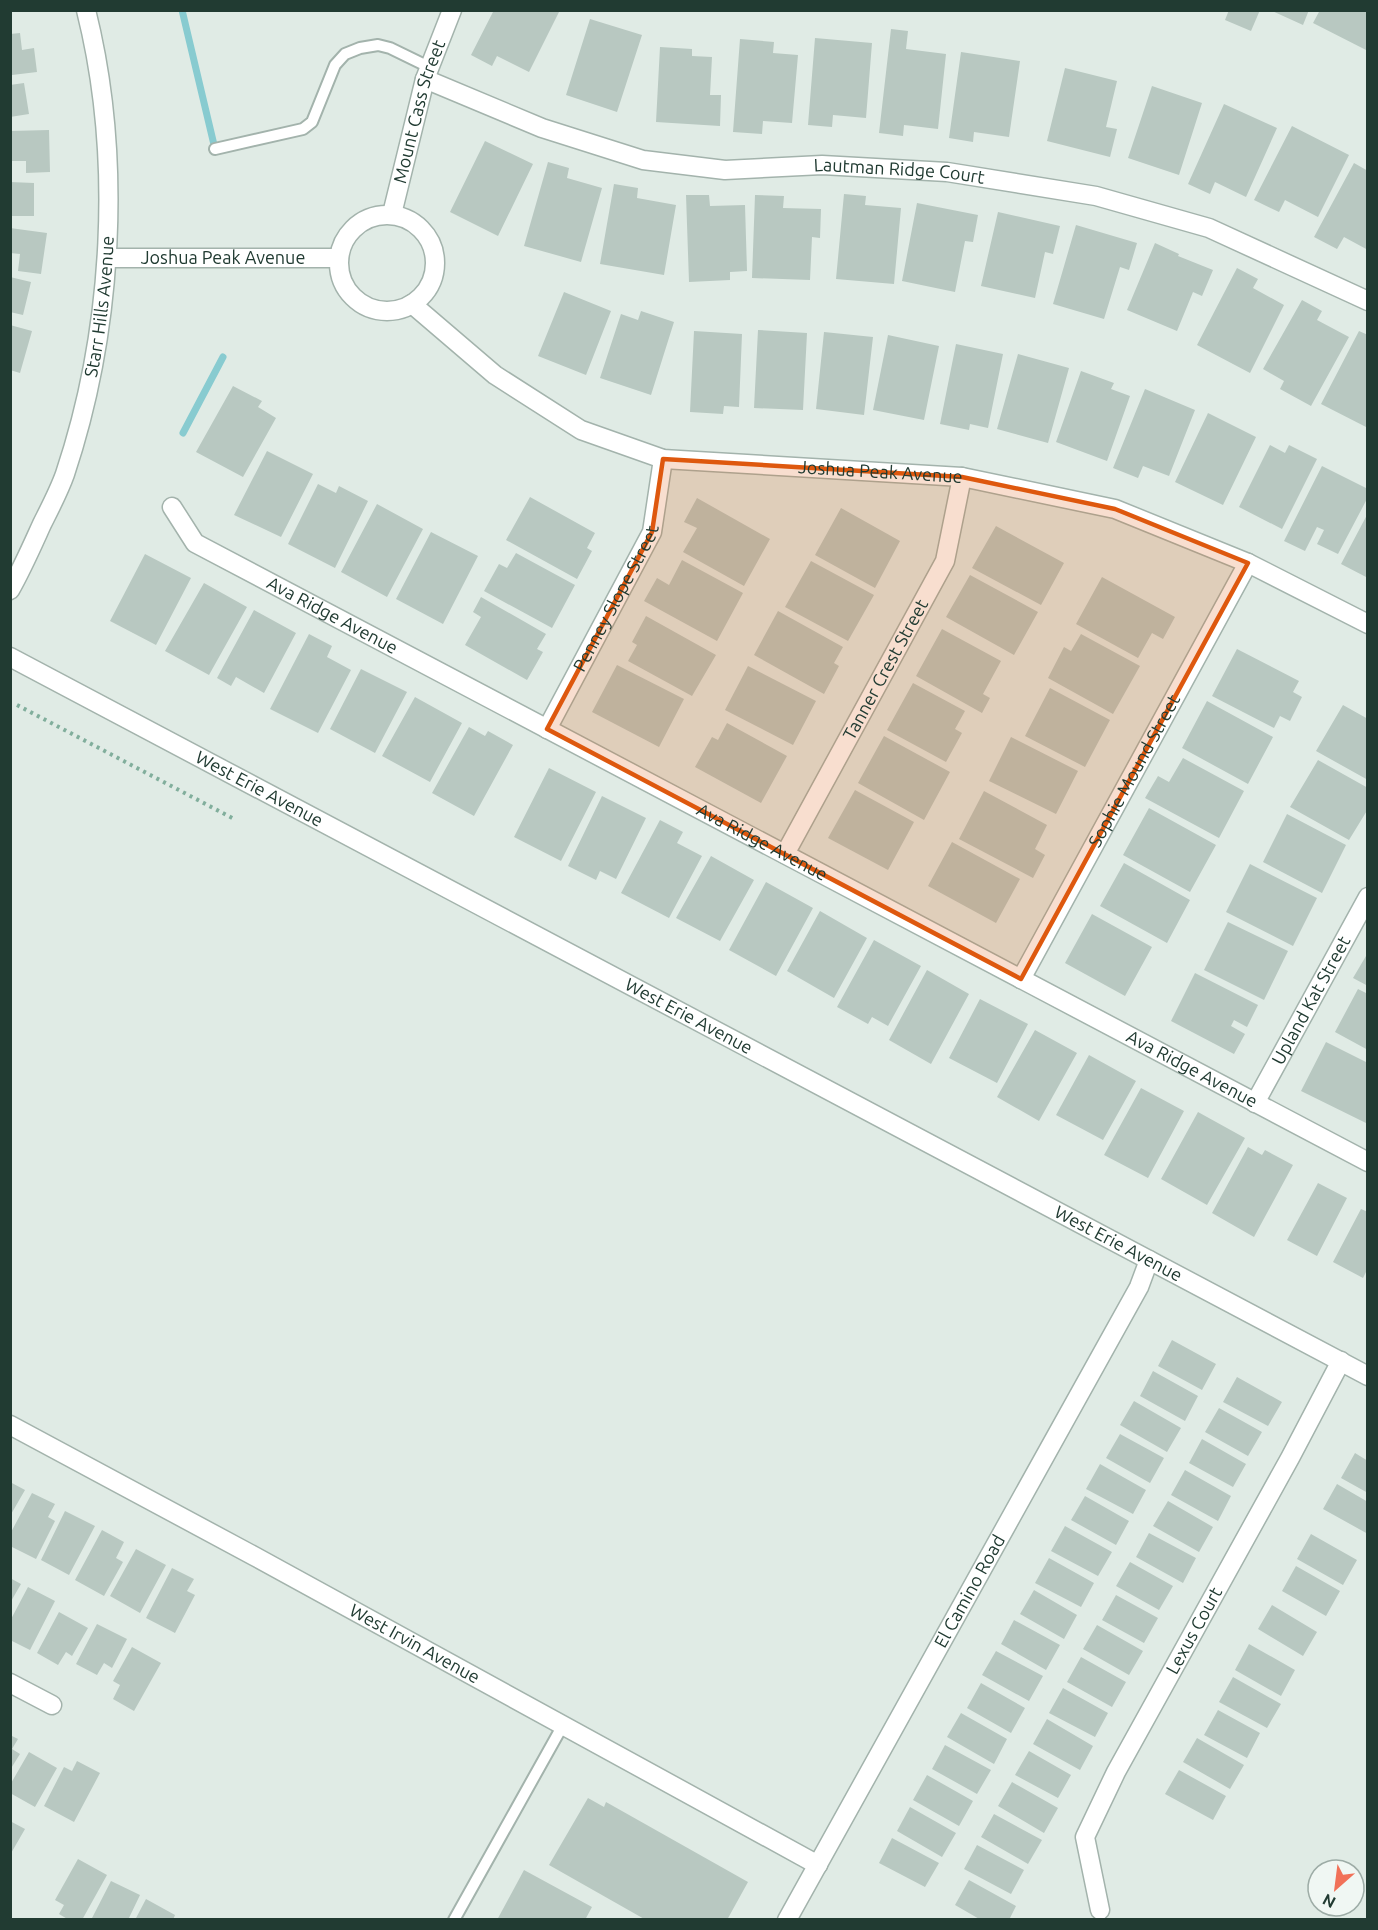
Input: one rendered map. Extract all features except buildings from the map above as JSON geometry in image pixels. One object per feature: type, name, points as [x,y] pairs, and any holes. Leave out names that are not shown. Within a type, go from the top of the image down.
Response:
[{"type":"street","name":"Starr Hills Avenue","points":[[10,590],[64,477],[93,367],[107,258],[107,163],[104,106],[95,48],[86,10]]},
{"type":"street","name":"Mount Cass Street","points":[[392,214],[427,73],[452,10]]},
{"type":"street","name":"Lautman Ridge Court","points":[[427,73],[542,128],[643,159],[725,170],[822,165],[947,172],[1096,196],[1209,228],[1368,301]]},
{"type":"street","points":[[392,214],[404,217],[422,229],[434,249],[436,260],[430,286],[422,296],[412,304],[386,311],[373,309],[351,295],[344,284],[339,258],[348,234],[357,225],[368,218],[392,214]]},
{"type":"street","name":"Joshua Peak Avenue","points":[[107,258],[339,258]]},
{"type":"street","name":"Joshua Peak Avenue","points":[[412,304],[495,375],[581,430],[663,459],[963,477],[1115,509],[1248,563],[1368,624]]},
{"type":"street","name":"Penney Slope Street","points":[[548,729],[652,532],[663,459]]},
{"type":"street","name":"Tanner Crest Street","points":[[785,854],[945,561],[963,477]]},
{"type":"street","name":"Ava Ridge Avenue","points":[[171,507],[195,543],[1368,1162]]},
{"type":"street","name":"Sophie Mound Street","points":[[1021,979],[1248,563]]},
{"type":"street","name":"West Erie Avenue","points":[[10,657],[1368,1376]]},
{"type":"street","name":"Upland Kat Street","points":[[1255,1103],[1368,897]]},
{"type":"street","name":"El Camino Road","points":[[787,1920],[1139,1287],[1149,1260]]},
{"type":"street","name":"Lexus Court","points":[[1100,1910],[1085,1837],[1116,1772],[1284,1469],[1341,1361]]},
{"type":"street","name":"West Irvin Avenue","points":[[10,1425],[818,1865]]},
{"type":"street","points":[[10,1683],[52,1706]]},
{"type":"lane","points":[[215,149],[303,129],[312,122],[335,65],[345,54],[352,51],[378,45],[390,48],[427,73]]},
{"type":"lane","points":[[454,1920],[563,1725]]},
{"type":"path","points":[[18,705],[236,820]]},
{"type":"highlighted area","points":[[663,459],[962,477],[1115,509],[1248,563],[1021,979],[547,729],[652,532]]},
{"type":"waterway","points":[[182,10],[215,149]]},
{"type":"waterway","points":[[183,433],[223,357]]}]
